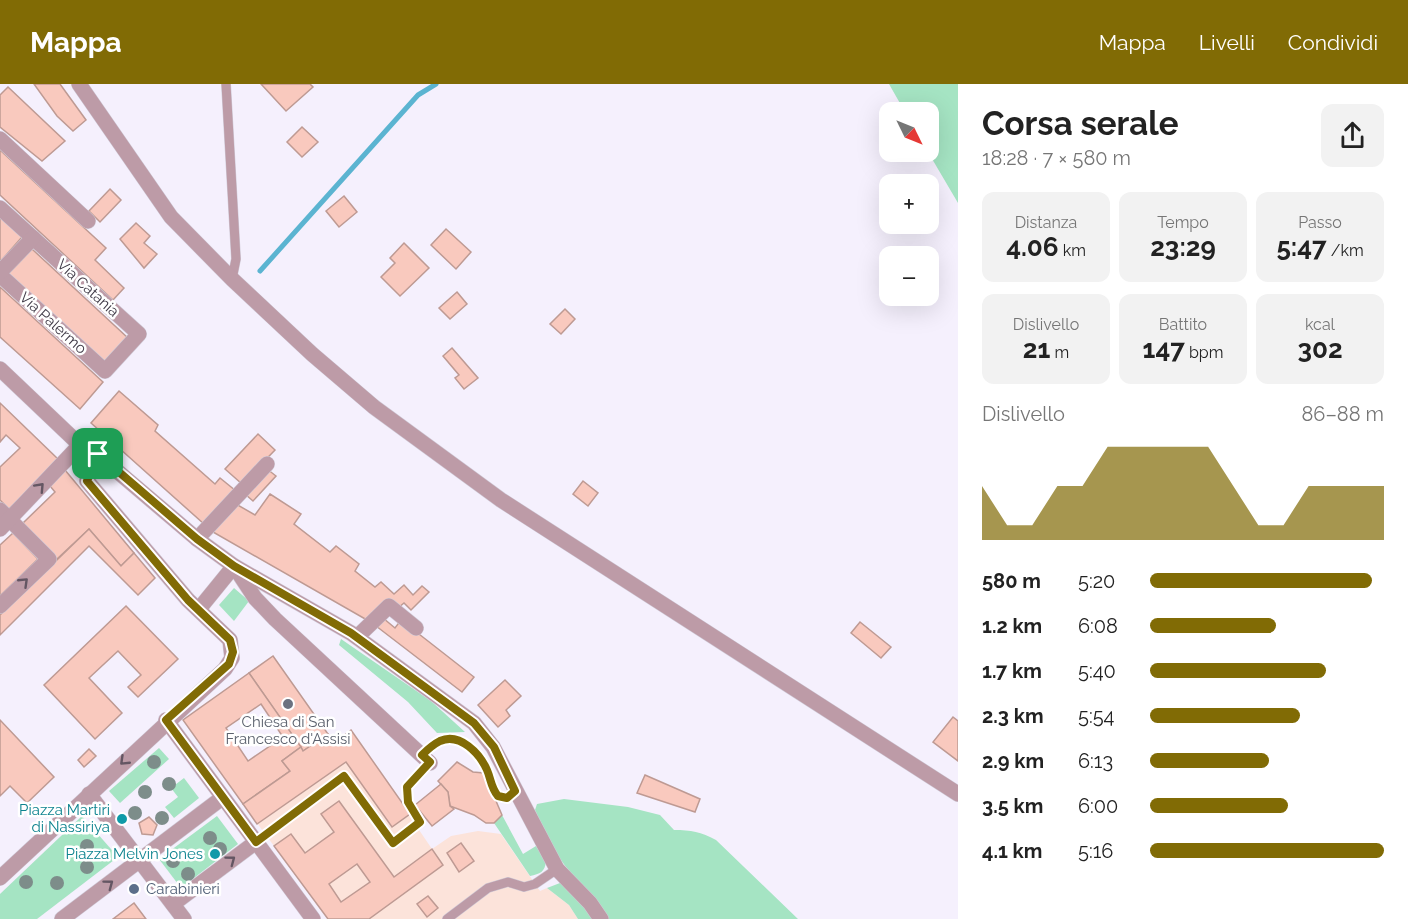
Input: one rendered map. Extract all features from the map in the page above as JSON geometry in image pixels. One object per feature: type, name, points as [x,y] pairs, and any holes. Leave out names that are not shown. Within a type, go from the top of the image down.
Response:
[{"type":"street","points":[[79,84],[171,217],[232,279],[312,354],[374,407],[501,500],[958,794]]},
{"type":"street","points":[[0,139],[88,221]]},
{"type":"street","name":"Via Catania","points":[[0,208],[139,334],[105,371]]},
{"type":"street","points":[[0,274],[33,238]]},
{"type":"street","name":"Via Palermo","points":[[0,274],[105,371]]},
{"type":"street","points":[[0,369],[80,445],[98,454],[197,539],[234,566],[357,637],[474,723],[494,747],[557,869],[590,903],[601,919]]},
{"type":"street","points":[[0,606],[49,558],[3,520],[80,445]]},
{"type":"street","points":[[0,878],[166,720],[225,669],[232,658],[230,640],[199,609],[87,481],[98,454]]},
{"type":"street","points":[[197,539],[267,464]]},
{"type":"street","points":[[199,609],[234,566]]},
{"type":"street","points":[[234,566],[255,598],[275,619],[426,759]]},
{"type":"street","points":[[357,637],[389,606],[416,628]]},
{"type":"street","points":[[166,720],[313,919]]},
{"type":"street","points":[[89,794],[184,919]]},
{"type":"street","points":[[62,919],[222,798]]},
{"type":"street","points":[[173,904],[256,842]]},
{"type":"lane","points":[[226,84],[236,259],[232,279]]},
{"type":"lane","points":[[256,842],[344,776],[393,843],[420,822],[408,802],[407,787],[426,759]]},
{"type":"lane","points":[[447,919],[488,888],[508,882],[524,887],[535,884],[557,869]]},
{"type":"path","points":[[426,759],[442,740],[460,740],[471,748],[487,769],[498,796],[507,798],[515,791]]},
{"type":"shaded area","points":[[351,730],[432,849],[451,836],[478,831],[501,834],[540,891],[547,888],[569,905],[578,919],[328,919],[243,804]]},
{"type":"green space","points":[[889,84],[958,84],[958,203],[934,162],[939,162],[939,102],[899,102]]},
{"type":"green space","points":[[234,588],[249,601],[234,621],[219,605]]},
{"type":"green space","points":[[341,639],[431,701],[465,732],[437,733],[408,702],[339,645]]},
{"type":"green space","points":[[159,748],[169,759],[120,803],[109,791]]},
{"type":"green space","points":[[184,778],[199,798],[174,818],[165,807],[178,797],[171,788]]},
{"type":"green space","points":[[564,799],[628,807],[660,815],[674,830],[696,832],[716,840],[798,919],[609,919],[596,900],[559,857],[535,810],[537,804]]},
{"type":"green space","points":[[502,815],[523,854],[536,846],[546,861],[541,872],[530,876],[494,823]]},
{"type":"green space","points":[[82,816],[118,857],[37,919],[0,919],[0,894]]},
{"type":"green space","points":[[217,816],[238,844],[181,888],[159,859]]},
{"type":"green space","points":[[560,883],[575,893],[594,919],[578,919],[569,905],[547,888]]},
{"type":"building","points":[[34,84],[60,84],[86,120],[73,131],[57,116]]},
{"type":"building","points":[[261,84],[310,84],[313,87],[286,111]]},
{"type":"building","points":[[8,87],[65,141],[42,161],[0,127],[0,95]]},
{"type":"building","points":[[302,127],[318,142],[302,157],[287,142]]},
{"type":"building","points":[[0,150],[106,248],[95,260],[124,288],[113,300],[0,195]]},
{"type":"building","points":[[110,189],[121,200],[100,222],[89,211]]},
{"type":"building","points":[[344,196],[357,212],[339,227],[326,211]]},
{"type":"building","points":[[0,217],[22,237],[0,262]]},
{"type":"building","points":[[136,223],[150,236],[144,243],[157,254],[144,268],[120,239]]},
{"type":"building","points":[[446,229],[471,252],[456,269],[431,245]]},
{"type":"building","points":[[404,243],[429,268],[400,296],[381,277],[395,263],[390,258]]},
{"type":"building","points":[[32,249],[128,338],[105,363],[7,275]]},
{"type":"building","points":[[0,287],[103,382],[80,409],[0,337]]},
{"type":"building","points":[[457,292],[467,304],[450,319],[439,308]]},
{"type":"building","points":[[565,309],[575,319],[561,334],[550,324]]},
{"type":"building","points":[[452,348],[478,378],[464,389],[455,378],[459,375],[443,356]]},
{"type":"building","points":[[119,391],[158,425],[155,431],[215,484],[220,478],[236,491],[204,524],[91,423]]},
{"type":"building","points":[[0,403],[59,460],[9,509],[0,500],[0,467],[20,448],[6,435],[0,442]]},
{"type":"building","points":[[258,434],[275,450],[242,484],[225,469]]},
{"type":"building","points":[[267,469],[276,476],[253,501],[245,494]]},
{"type":"building","points":[[65,470],[134,553],[121,566],[89,529],[57,559],[23,523],[55,492],[50,486]]},
{"type":"building","points":[[583,481],[598,493],[588,506],[573,494]]},
{"type":"building","points":[[270,494],[301,514],[294,524],[330,552],[336,546],[359,564],[355,571],[375,587],[381,582],[394,594],[404,585],[413,595],[422,586],[429,592],[411,610],[404,603],[398,608],[389,599],[367,620],[213,532],[236,504],[255,515]]},
{"type":"building","points":[[89,529],[121,566],[134,553],[155,578],[138,595],[89,546],[0,635],[0,615]]},
{"type":"building","points":[[13,533],[38,559],[0,596],[0,545]]},
{"type":"building","points":[[126,606],[178,659],[138,697],[128,687],[141,675],[118,651],[89,678],[122,713],[95,739],[44,685]]},
{"type":"building","points":[[383,618],[395,628],[401,620],[474,677],[462,692],[376,626]]},
{"type":"building","points":[[860,622],[891,647],[881,658],[851,633]]},
{"type":"building","name":"Chiesa di San Francesco d'Assisi","points":[[273,656],[328,734],[303,751],[249,673]]},
{"type":"building","points":[[249,673],[301,747],[282,761],[290,771],[243,804],[183,720]],"holes":[[[261,704],[283,737],[248,761],[226,728]]]},
{"type":"building","points":[[505,680],[521,696],[506,710],[510,716],[498,727],[478,705]]},
{"type":"building","points":[[953,717],[958,721],[958,761],[933,742]]},
{"type":"building","points":[[0,720],[54,777],[27,803],[10,786],[0,796]]},
{"type":"building","points":[[351,730],[410,814],[392,827],[346,762],[257,824],[243,804],[290,771],[282,761],[301,747],[303,751],[328,734],[334,743]]},
{"type":"building","points":[[89,749],[96,756],[84,767],[78,760]]},
{"type":"building","points":[[457,762],[473,772],[484,773],[502,815],[494,823],[486,823],[474,815],[450,806],[448,792],[438,781]]},
{"type":"building","points":[[645,775],[700,799],[695,812],[637,793]]},
{"type":"building","points":[[441,784],[448,792],[450,806],[454,809],[432,826],[415,805]]},
{"type":"building","points":[[339,801],[394,877],[432,849],[443,865],[369,919],[328,919],[274,846],[291,834],[305,853],[334,832],[321,814]],"holes":[[[357,864],[370,882],[341,902],[329,884]]]},
{"type":"building","points":[[149,817],[157,825],[153,835],[142,834],[139,823]]},
{"type":"building","points":[[461,843],[474,861],[459,872],[447,853]]},
{"type":"building","points":[[428,896],[438,908],[427,917],[417,904]]},
{"type":"building","points":[[134,903],[146,919],[113,919]]},
{"type":"waterway","points":[[260,271],[418,95],[436,84]]},
{"type":"place","name":"Chiesa di San Francesco d'Assisi","points":[[288,704]]},
{"type":"place","name":"Piazza Martiri di Nassiriya","points":[[122,819]]},
{"type":"place","name":"Piazza Melvin Jones","points":[[215,854]]},
{"type":"place","name":"Carabinieri","points":[[134,889]]},
{"type":"route","points":[[98,454],[197,539],[234,566],[351,633],[474,723],[494,747],[515,791],[507,798],[498,796],[487,769],[471,748],[460,740],[442,740],[422,755],[430,762],[407,787],[408,802],[420,822],[393,843],[344,776],[256,842],[166,720],[229,664],[233,652],[230,640],[188,600],[87,481],[98,454]]}]
